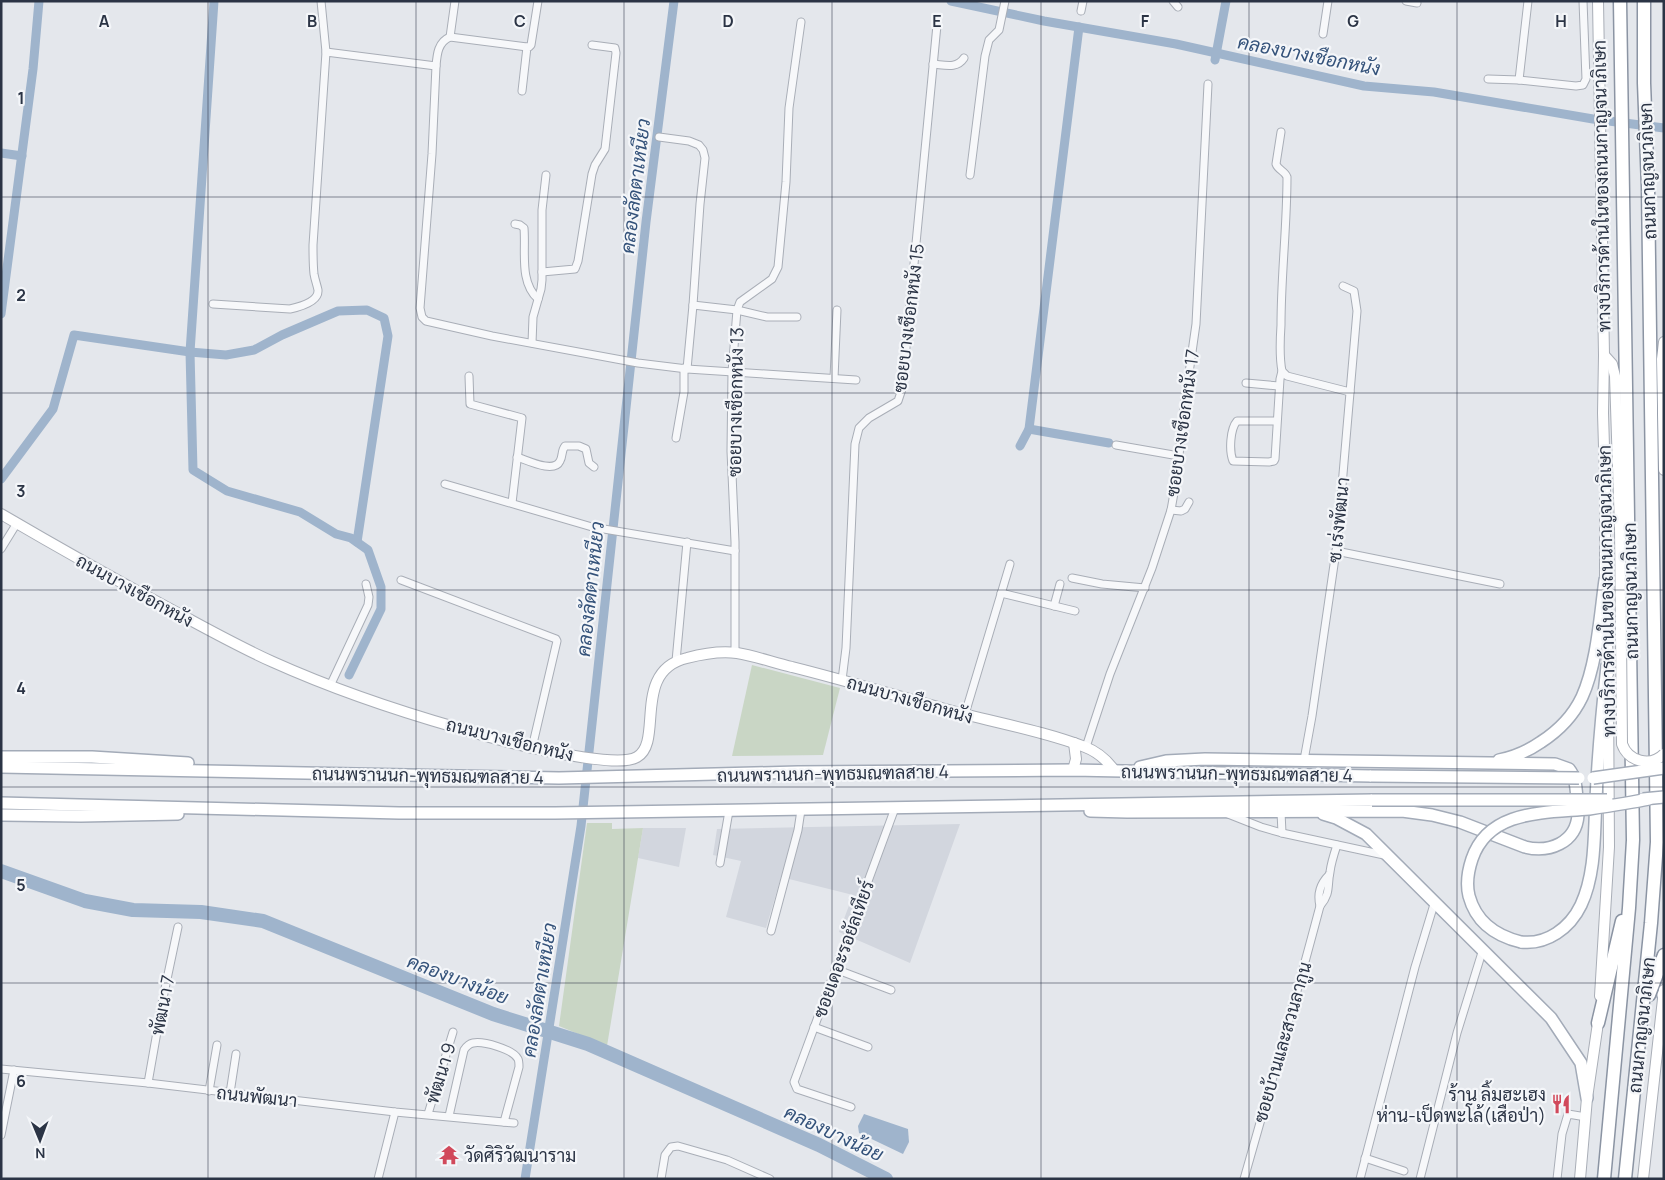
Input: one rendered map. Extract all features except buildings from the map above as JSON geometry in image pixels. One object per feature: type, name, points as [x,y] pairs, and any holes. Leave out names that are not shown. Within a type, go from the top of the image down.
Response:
[{"type":"highway","name":"ถนนกาญจนาภิเษก","points":[[1604,1179],[1629,908],[1633,840],[1620,1]]},
{"type":"highway","name":"ถนนกาญจนาภิเษก","points":[[1625,1179],[1651,923],[1657,842],[1644,1]]},
{"type":"highway","points":[[1598,1023],[1621,924],[1629,908]]},
{"type":"highway","points":[[1642,1015],[1664,956]]},
{"type":"main road","name":"ทางบริการด้านในของถนนกาญจนาภิเษก","points":[[1580,1179],[1598,1023],[1609,838],[1598,1]]},
{"type":"main road","points":[[1664,342],[1662,359],[1664,470]]},
{"type":"main road","points":[[1604,355],[1612,364],[1615,376],[1620,528],[1622,744],[1627,754],[1636,760],[1645,762],[1654,760],[1664,754]]},
{"type":"main road","name":"ถนนบางเชือกหนัง","points":[[1,514],[231,643],[274,663],[330,686],[407,713],[532,748],[598,759],[625,760],[638,757],[644,750],[648,736],[658,676],[676,661],[695,656],[735,653],[1058,738],[1098,753],[1107,760],[1114,770]]},
{"type":"main road","points":[[1477,764],[1506,758],[1534,747],[1562,726],[1572,712],[1582,697],[1588,677],[1605,580]]},
{"type":"main road","points":[[1608,666],[1600,722],[1592,864],[1585,895],[1576,914],[1560,931],[1543,940],[1527,943],[1502,936],[1480,918],[1472,903],[1468,888],[1468,870],[1474,852],[1484,837],[1500,825],[1524,815],[1538,812],[1600,807],[1649,799]]},
{"type":"main road","points":[[1073,770],[1076,759],[1074,743]]},
{"type":"main road","points":[[1,757],[92,758],[202,764],[256,772]]},
{"type":"main road","points":[[1024,804],[1098,811],[1416,813],[1460,822],[1538,849],[1556,847],[1571,835],[1578,814],[1574,777],[1569,769],[1554,764],[1184,760],[1153,763],[1132,770]]},
{"type":"main road","name":"ถนนพรานนก-พุทธมณฑลสาย 4","points":[[1,767],[559,778],[798,772],[1073,770],[1593,778],[1664,775]]},
{"type":"main road","points":[[1593,778],[1664,769]]},
{"type":"main road","name":"ถนนพรานนก-พุทธมณฑลสาย 4","points":[[1,803],[399,813],[556,813],[800,810],[1024,804],[1577,800],[1664,797]]},
{"type":"main road","points":[[1,815],[173,815],[215,809]]},
{"type":"main road","points":[[1304,811],[1321,814],[1352,826],[1366,834],[1483,949],[1551,1018],[1581,1063],[1588,1098]]},
{"type":"main road","points":[[1644,1179],[1664,993]]},
{"type":"street","points":[[213,304],[296,308],[317,296],[318,291],[313,265],[313,245],[326,52],[321,1]]},
{"type":"street","points":[[450,37],[455,1]]},
{"type":"street","points":[[538,1],[531,45],[529,47],[483,43],[450,37],[441,44],[436,66],[432,154],[420,313],[426,321],[492,336],[638,363],[686,369],[856,380]]},
{"type":"street","points":[[970,175],[985,56],[990,40],[1000,26],[1005,1]]},
{"type":"street","points":[[1082,11],[1083,1]]},
{"type":"street","points":[[1173,1],[1178,7]]},
{"type":"street","points":[[1323,34],[1328,1]]},
{"type":"street","points":[[1406,1],[1417,3]]},
{"type":"street","points":[[1519,80],[1528,1]]},
{"type":"street","points":[[1488,79],[1584,85],[1586,79],[1583,1]]},
{"type":"street","name":"ซอยบางเชือกหนัง 13","points":[[735,653],[735,551],[731,451],[732,372],[737,310],[740,302],[772,279],[778,267],[786,182],[789,108],[801,22]]},
{"type":"street","name":"ซอยบางเชือกหนัง 15","points":[[842,680],[846,648],[855,444],[859,428],[869,418],[898,401],[902,389],[937,25]]},
{"type":"street","points":[[542,272],[575,269],[578,261],[592,174],[605,149],[616,53],[615,48],[592,45]]},
{"type":"street","points":[[522,91],[527,47]]},
{"type":"street","points":[[326,52],[436,66]]},
{"type":"street","points":[[933,64],[952,66],[961,63],[964,58]]},
{"type":"street","name":"ซอยบางเชือกหนัง 17","points":[[1086,747],[1110,674],[1145,588],[1170,510],[1177,476],[1183,415],[1196,324],[1208,84]]},
{"type":"street","points":[[1277,421],[1237,421],[1232,428],[1231,454],[1234,461],[1274,461],[1276,455],[1282,371],[1280,349],[1281,291],[1287,210],[1287,177],[1276,164],[1280,132]]},
{"type":"street","points":[[659,137],[699,144],[705,158],[684,392],[676,438]]},
{"type":"street","points":[[532,343],[533,317],[541,289],[542,210],[546,175]]},
{"type":"street","points":[[515,224],[524,228],[526,279],[532,294],[538,299]]},
{"type":"street","name":"ซ.เร่งพัฒนา","points":[[1304,760],[1336,551],[1357,307],[1354,292],[1343,286]]},
{"type":"street","points":[[692,305],[737,310],[767,317],[797,317]]},
{"type":"street","points":[[834,378],[837,310]]},
{"type":"street","points":[[1282,371],[1287,376],[1350,392]]},
{"type":"street","points":[[469,376],[470,404],[522,418],[512,503]]},
{"type":"street","points":[[1246,383],[1280,386]]},
{"type":"street","points":[[1116,445],[1179,456]]},
{"type":"street","points":[[517,457],[538,465],[550,467],[558,464],[563,449],[566,446],[579,446],[586,449],[589,463],[594,468]]},
{"type":"street","points":[[445,484],[565,520],[608,530],[735,551]]},
{"type":"street","points":[[1170,510],[1185,509],[1190,502]]},
{"type":"street","points":[[1,549],[16,523]]},
{"type":"street","points":[[676,661],[687,542]]},
{"type":"street","points":[[1336,551],[1500,584]]},
{"type":"street","points":[[965,714],[1010,564]]},
{"type":"street","points":[[1072,578],[1102,584],[1145,588]]},
{"type":"street","points":[[401,580],[556,639],[557,642],[532,748]]},
{"type":"street","points":[[330,686],[368,605],[366,584]]},
{"type":"street","points":[[1054,606],[1060,584]]},
{"type":"street","points":[[1001,593],[1075,611]]},
{"type":"street","name":"ซอยเดอะรอยัลเทียร์","points":[[851,1108],[797,1088],[794,1082],[895,808]]},
{"type":"street","points":[[771,931],[798,830],[800,810]]},
{"type":"street","points":[[720,864],[729,811]]},
{"type":"street","points":[[1223,812],[1261,828],[1390,856]]},
{"type":"street","points":[[1281,812],[1282,833]]},
{"type":"street","name":"ซอยบ้านและสวนลากูน","points":[[1244,1179],[1320,906],[1318,895],[1322,883],[1329,875],[1336,845]]},
{"type":"street","points":[[1360,1179],[1434,901]]},
{"type":"street","name":"พัฒนา 7","points":[[148,1084],[178,927]]},
{"type":"street","points":[[1420,1179],[1457,1033],[1483,949]]},
{"type":"street","points":[[835,969],[891,990]]},
{"type":"street","points":[[814,1028],[868,1047]]},
{"type":"street","name":"พัฒนา 9","points":[[428,1114],[453,1032]]},
{"type":"street","points":[[449,1116],[464,1050],[469,1045],[479,1043],[506,1049],[518,1058],[519,1067],[504,1122]]},
{"type":"street","points":[[209,1091],[217,1045]]},
{"type":"street","points":[[230,1093],[236,1054]]},
{"type":"street","name":"ถนนพัฒนา","points":[[1,1069],[395,1112],[514,1123]]},
{"type":"street","points":[[1,1135],[14,1070]]},
{"type":"street","points":[[378,1179],[395,1112]]},
{"type":"street","points":[[1557,1179],[1562,1134],[1568,1114],[1586,1117]]},
{"type":"street","points":[[661,1179],[665,1155],[671,1147],[678,1146],[727,1160],[770,1179]]},
{"type":"street","points":[[1365,1158],[1404,1171]]},
{"type":"shaded area","points":[[960,824],[910,963],[839,932],[853,895],[781,877],[766,928],[726,917],[741,861],[713,855],[717,829]]},
{"type":"shaded area","points":[[643,828],[686,828],[679,867],[638,858]]},
{"type":"green space","points":[[752,665],[840,688],[823,755],[732,756]]},
{"type":"green space","points":[[587,823],[612,823],[612,829],[643,828],[607,1046],[559,1026]]},
{"type":"water","points":[[864,1114],[908,1129],[909,1142],[903,1154],[859,1133],[858,1126]]},
{"type":"waterway","points":[[1,314],[33,69],[39,1]]},
{"type":"waterway","points":[[214,1],[190,352],[193,470],[227,491],[300,512],[336,534],[351,538],[368,550],[381,587],[381,609],[349,675]]},
{"type":"waterway","name":"คลองลัดตาเหนียว","points":[[525,1179],[581,826],[646,222],[674,1]]},
{"type":"waterway","name":"คลองบางเชือกหนัง","points":[[951,1],[1044,21],[1176,44],[1364,86],[1434,92],[1593,119],[1664,128]]},
{"type":"waterway","points":[[1215,60],[1226,1]]},
{"type":"waterway","points":[[1020,446],[1029,429],[1079,27]]},
{"type":"waterway","points":[[1,153],[22,156]]},
{"type":"waterway","points":[[1,479],[53,409],[74,335],[190,352],[226,355],[254,350],[282,335],[338,311],[367,310],[384,318],[388,336],[357,542]]},
{"type":"waterway","points":[[1029,429],[1109,443]]},
{"type":"waterway","name":"คลองบางน้อย","points":[[1,871],[85,901],[133,910],[201,912],[263,921],[493,1014],[588,1044],[819,1145],[886,1179]]},
{"type":"place","name":"ร้าน ลิ้มฮะเฮง ห่าน-เป็ดพะโล้(เสือป่า)","points":[[1561,1104]]},
{"type":"place","name":"วัดศิริวัฒนาราม","points":[[449,1155]]}]
